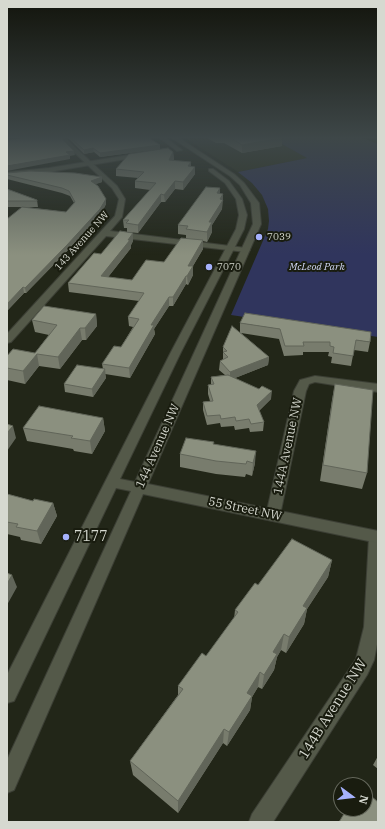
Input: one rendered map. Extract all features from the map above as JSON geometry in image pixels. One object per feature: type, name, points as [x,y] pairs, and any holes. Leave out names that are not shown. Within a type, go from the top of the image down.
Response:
[{"type":"street","name":"143 Avenue NW","points":[[7,340],[104,233],[120,213],[122,199],[115,187],[104,177]]},
{"type":"street","name":"144 Avenue NW","points":[[7,694],[176,352],[230,248],[242,219],[242,204],[237,194],[220,177]]},
{"type":"street","name":"144 Avenue NW","points":[[7,783],[257,224],[256,208],[253,198],[246,188],[234,177]]},
{"type":"street","points":[[104,233],[246,250]]},
{"type":"street","name":"144A Avenue NW","points":[[273,515],[300,391],[304,382],[322,379],[378,388]]},
{"type":"street","name":"55 Street NW","points":[[112,482],[377,537]]},
{"type":"street","name":"144B Avenue NW","points":[[260,822],[361,669],[365,660],[372,627],[377,537]]},
{"type":"green space","name":"McLeod Park","points":[[244,177],[378,177],[378,337],[231,315],[268,229],[268,209],[262,195],[252,183]]},
{"type":"building","points":[[14,177],[102,177],[91,181],[98,186],[106,199],[100,209],[67,245],[25,288],[23,287],[7,304],[7,219],[22,207],[66,212],[75,202],[69,191]]},
{"type":"building","points":[[139,177],[187,177],[183,182],[175,181],[164,195],[161,194],[138,225],[126,223],[129,220],[123,220],[156,183],[135,181]]},
{"type":"building","points":[[206,187],[220,188],[217,193],[223,194],[220,199],[223,200],[209,222],[212,222],[207,232],[186,229],[188,226],[178,225]]},
{"type":"building","points":[[7,189],[37,200],[37,201],[7,201]]},
{"type":"building","points":[[120,231],[133,233],[128,240],[130,240],[101,276],[132,280],[146,260],[164,262],[181,238],[203,240],[188,266],[193,266],[173,297],[169,297],[151,325],[154,325],[129,368],[102,364],[114,346],[121,347],[139,319],[128,317],[144,293],[68,283],[94,253],[101,254]]},
{"type":"building","points":[[44,306],[96,314],[85,328],[80,328],[58,357],[37,354],[23,371],[7,368],[7,356],[13,349],[35,353],[57,325],[32,320]]},
{"type":"building","points":[[245,313],[371,332],[370,342],[356,340],[353,356],[333,353],[334,347],[330,346],[330,342],[303,342],[304,346],[285,346],[280,329],[240,323]]},
{"type":"building","points":[[232,326],[269,357],[230,372],[220,361],[228,357],[223,352],[227,351],[223,347]]},
{"type":"building","points":[[77,365],[105,369],[92,389],[64,384]]},
{"type":"building","points":[[228,375],[259,389],[262,386],[272,391],[257,405],[264,422],[251,424],[249,419],[236,421],[235,417],[221,419],[220,415],[207,416],[203,402],[213,401],[208,385],[214,384],[211,377]]},
{"type":"building","points":[[335,384],[373,390],[367,473],[323,465]]},
{"type":"building","points":[[39,406],[103,418],[90,441],[71,438],[73,436],[23,428]]},
{"type":"building","points":[[7,424],[13,426],[7,433]]},
{"type":"building","points":[[186,438],[256,451],[253,463],[247,461],[246,464],[216,461],[180,454]]},
{"type":"building","points":[[7,494],[33,501],[34,499],[53,503],[37,531],[16,527],[18,524],[7,522]]},
{"type":"building","points":[[292,539],[332,560],[303,606],[307,608],[289,637],[284,634],[273,652],[277,654],[264,675],[260,672],[247,693],[252,696],[229,732],[224,729],[178,801],[130,761],[183,689],[178,686],[202,653],[206,656],[238,612],[235,610],[255,583],[258,585]]},
{"type":"building","points":[[7,573],[12,575],[7,584]]},
{"type":"building","points":[[373,798],[378,802],[378,822],[339,822],[342,817],[373,817]]},
{"type":"place","name":"7039","points":[[259,237]]},
{"type":"place","name":"7070","points":[[209,267]]},
{"type":"place","name":"7177","points":[[66,537]]}]
